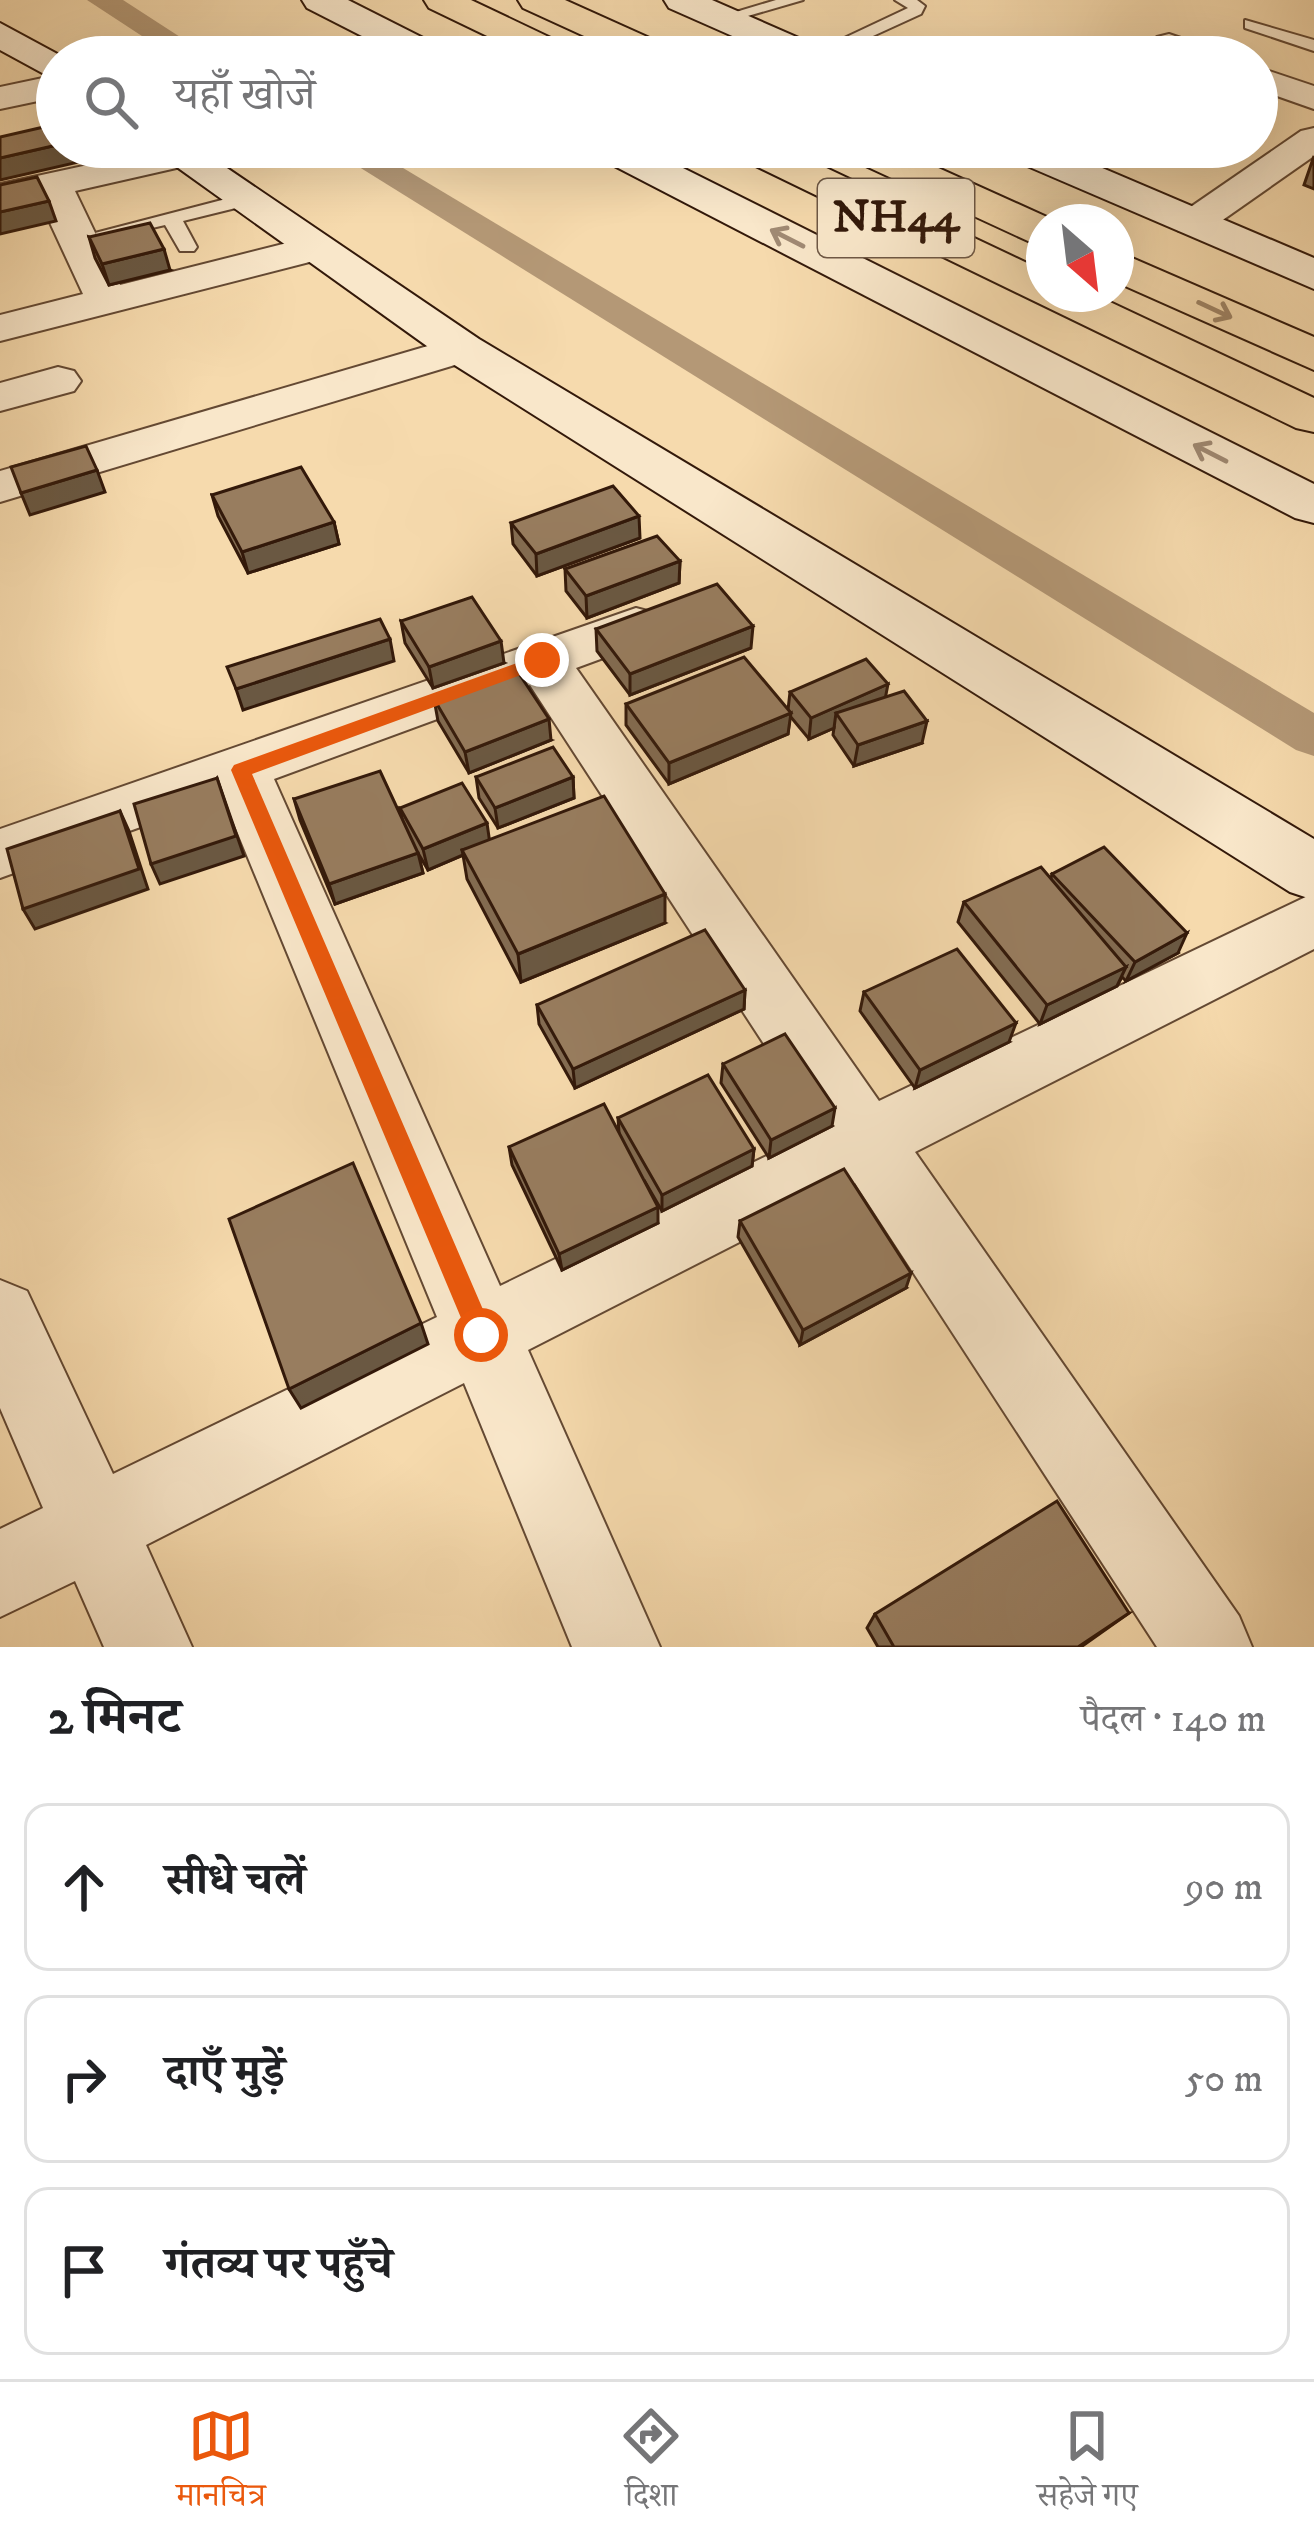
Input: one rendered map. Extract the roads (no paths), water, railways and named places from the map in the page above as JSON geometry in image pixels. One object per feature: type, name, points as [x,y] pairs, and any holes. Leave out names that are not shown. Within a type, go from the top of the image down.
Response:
[{"type":"highway","points":[[442,0],[517,36]]},
{"type":"highway","points":[[536,0],[615,36]]},
{"type":"highway","name":"NH44","points":[[793,168],[1026,279]]},
{"type":"highway","name":"NH44","points":[[904,168],[1026,224]]},
{"type":"highway","points":[[1134,273],[1314,355]]},
{"type":"highway","points":[[1094,312],[1314,417]]},
{"type":"main road","points":[[320,0],[391,36]]},
{"type":"main road","points":[[682,0],[765,36]]},
{"type":"main road","points":[[4,39],[36,58]]},
{"type":"main road","points":[[199,168],[461,349],[1314,873]]},
{"type":"main road","points":[[650,168],[1314,506]]},
{"type":"main road","points":[[1066,168],[1314,275]]},
{"type":"street","points":[[1278,85],[1314,98]]},
{"type":"street","points":[[0,98],[36,90]]},
{"type":"street","points":[[1278,164],[1314,139]]},
{"type":"street","points":[[0,196],[112,168]]},
{"type":"street","points":[[1193,223],[1272,168]]},
{"type":"street","points":[[52,184],[106,301]]},
{"type":"street","points":[[0,328],[315,248]]},
{"type":"street","points":[[0,487],[461,349]]},
{"type":"street","points":[[0,397],[58,381]]},
{"type":"street","points":[[0,854],[636,626]]},
{"type":"street","points":[[542,660],[1208,1647]]},
{"type":"street","points":[[241,770],[616,1647]]},
{"type":"street","points":[[0,1574],[1314,919]]},
{"type":"street","points":[[0,1318],[148,1647]]},
{"type":"lane","points":[[724,18],[795,0]]},
{"type":"lane","points":[[858,36],[915,10],[917,6],[903,0]]},
{"type":"lane","points":[[1251,24],[1314,46]]},
{"type":"lane","points":[[100,234],[244,200]]},
{"type":"lane","points":[[171,217],[187,247]]},
{"type":"waterway","points":[[102,0],[161,36]]},
{"type":"waterway","points":[[379,168],[1314,737]]}]
